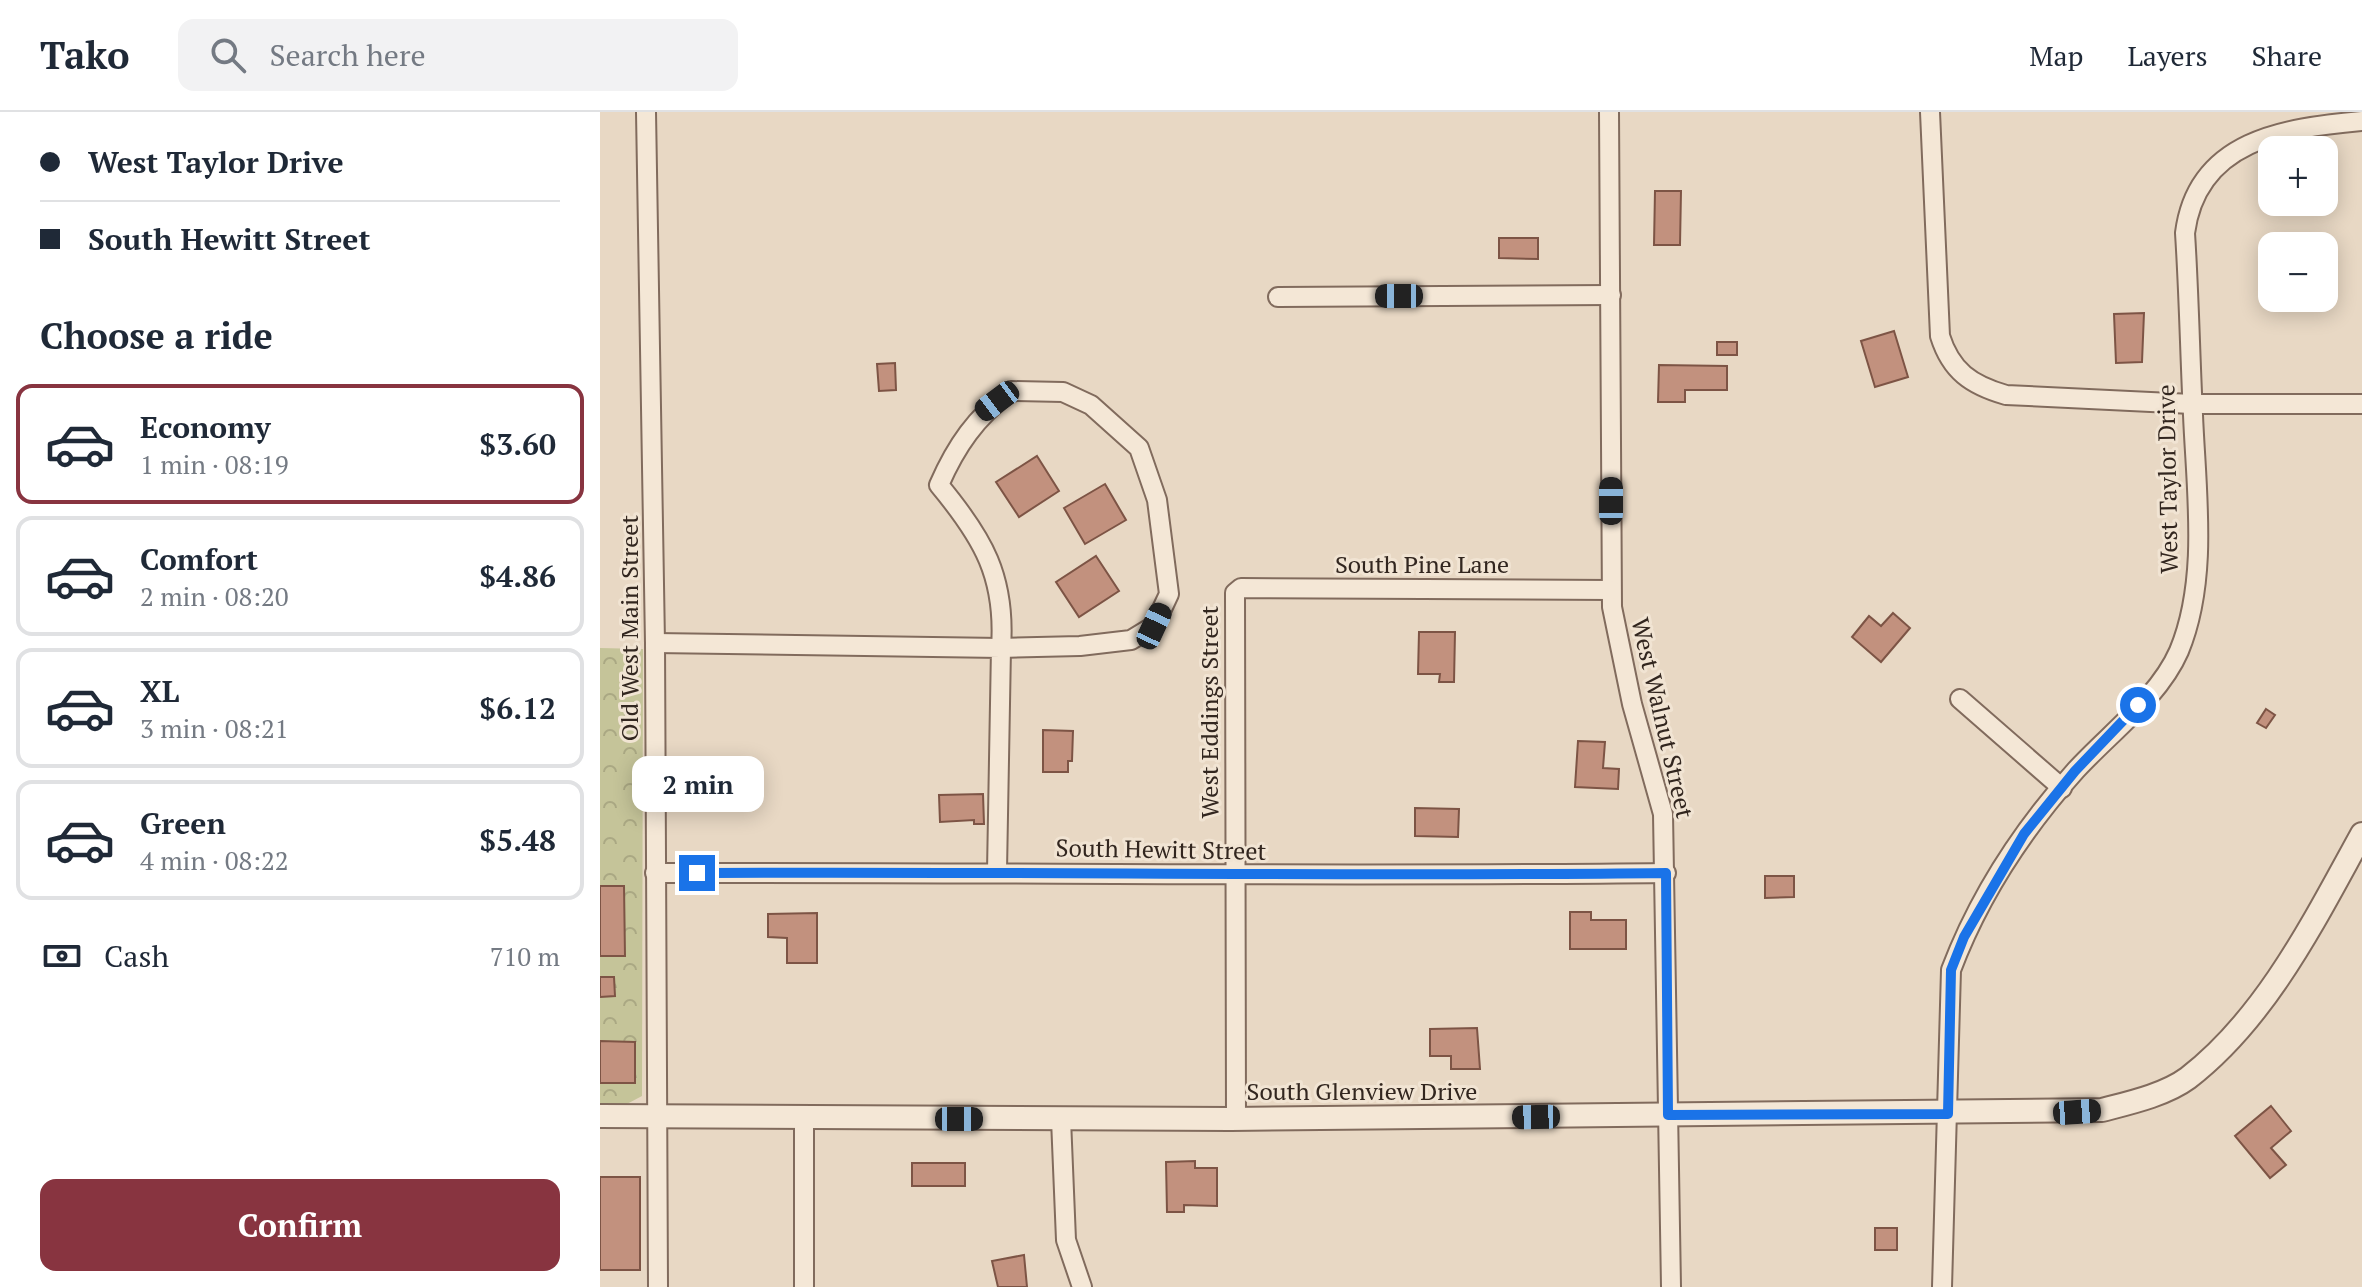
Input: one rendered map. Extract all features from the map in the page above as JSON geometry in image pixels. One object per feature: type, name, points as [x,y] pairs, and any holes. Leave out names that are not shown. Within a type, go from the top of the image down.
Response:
[{"type":"street","name":"Old West Main Street","points":[[646,112],[660,1115],[658,1287]]},
{"type":"street","name":"West Walnut Street","points":[[1609,112],[1611,590],[1632,704],[1663,814],[1671,1287]]},
{"type":"street","points":[[1930,112],[1940,336],[1953,365],[1976,386],[2006,395],[2192,404],[2362,404]]},
{"type":"street","name":"West Taylor Drive","points":[[1942,1287],[1951,970],[1964,937],[1998,875],[2062,788],[2160,682],[2179,651],[2191,608],[2198,541],[2185,233],[2187,212],[2201,183],[2239,148],[2291,130],[2362,121]]},
{"type":"street","points":[[1278,297],[1611,295]]},
{"type":"street","points":[[655,643],[1001,648],[1080,646],[1131,640],[1154,626],[1169,594],[1157,500],[1139,448],[1091,405],[1063,392],[1011,391],[992,405],[955,449],[939,485],[963,514],[987,553],[1004,611],[1001,648],[997,871]]},
{"type":"street","name":"South Pine Lane","points":[[1235,593],[1241,588],[1611,590]]},
{"type":"street","name":"West Eddings Street","points":[[1235,593],[1236,1119]]},
{"type":"street","points":[[1960,699],[2062,788]]},
{"type":"street","name":"South Glenview Drive","points":[[600,1116],[1236,1119],[2102,1110],[2136,1101],[2186,1079],[2238,1031],[2309,931],[2362,834]]},
{"type":"street","name":"South Hewitt Street","points":[[655,873],[997,871],[1234,876],[1666,873]]},
{"type":"street","points":[[804,1118],[804,1287]]},
{"type":"street","points":[[1061,1119],[1066,1240],[1082,1287]]},
{"type":"green space","points":[[600,648],[643,649],[642,1096],[625,1105],[600,1104]]},
{"type":"building","points":[[1655,191],[1681,191],[1680,245],[1654,245]]},
{"type":"building","points":[[1499,238],[1538,238],[1538,259],[1499,258]]},
{"type":"building","points":[[2144,313],[2142,362],[2116,363],[2114,314]]},
{"type":"building","points":[[1894,331],[1908,377],[1875,387],[1861,341]]},
{"type":"building","points":[[1717,342],[1737,342],[1737,355],[1717,355]]},
{"type":"building","points":[[895,363],[896,390],[879,391],[877,364]]},
{"type":"building","points":[[1659,365],[1727,366],[1727,390],[1685,390],[1685,402],[1658,402]]},
{"type":"building","points":[[1037,456],[1059,491],[1019,517],[996,482]]},
{"type":"building","points":[[1105,484],[1126,520],[1085,544],[1064,508]]},
{"type":"building","points":[[1096,556],[1119,591],[1079,617],[1056,582]]},
{"type":"building","points":[[1893,613],[1910,628],[1881,662],[1852,637],[1869,616],[1881,626]]},
{"type":"building","points":[[1419,632],[1455,632],[1454,682],[1439,682],[1440,674],[1418,674]]},
{"type":"building","points":[[2266,709],[2275,715],[2266,728],[2257,723]]},
{"type":"building","points":[[1043,730],[1073,731],[1072,761],[1068,761],[1068,772],[1043,772]]},
{"type":"building","points":[[1578,741],[1605,742],[1603,768],[1619,769],[1618,789],[1575,787]]},
{"type":"building","points":[[983,794],[984,824],[974,824],[974,820],[940,822],[939,795]]},
{"type":"building","points":[[1415,808],[1459,809],[1458,837],[1415,836]]},
{"type":"building","points":[[1765,876],[1794,876],[1794,897],[1765,898]]},
{"type":"building","points":[[600,886],[624,886],[625,956],[600,956]]},
{"type":"building","points":[[1570,912],[1591,912],[1591,920],[1626,920],[1626,949],[1570,949]]},
{"type":"building","points":[[817,913],[817,963],[787,963],[787,938],[768,937],[768,914]]},
{"type":"building","points":[[600,977],[614,977],[615,996],[600,997]]},
{"type":"building","points":[[1477,1028],[1480,1069],[1451,1069],[1451,1056],[1430,1056],[1430,1029]]},
{"type":"building","points":[[600,1041],[635,1042],[635,1083],[600,1083]]},
{"type":"building","points":[[2271,1106],[2291,1131],[2271,1148],[2286,1165],[2270,1178],[2235,1136]]},
{"type":"building","points":[[1195,1161],[1195,1168],[1217,1168],[1217,1206],[1184,1205],[1184,1212],[1167,1212],[1166,1162]]},
{"type":"building","points":[[912,1163],[965,1163],[965,1186],[912,1186]]},
{"type":"building","points":[[600,1177],[640,1177],[640,1270],[600,1270]]},
{"type":"building","points":[[1875,1228],[1897,1228],[1897,1250],[1875,1250]]},
{"type":"building","points":[[1024,1255],[1027,1287],[998,1287],[992,1261]]},
{"type":"route","points":[[697,873],[997,871],[1330,877],[1666,873],[1668,1115],[1948,1114],[1951,970],[1964,937],[2024,834],[2075,771],[2138,705]]}]
